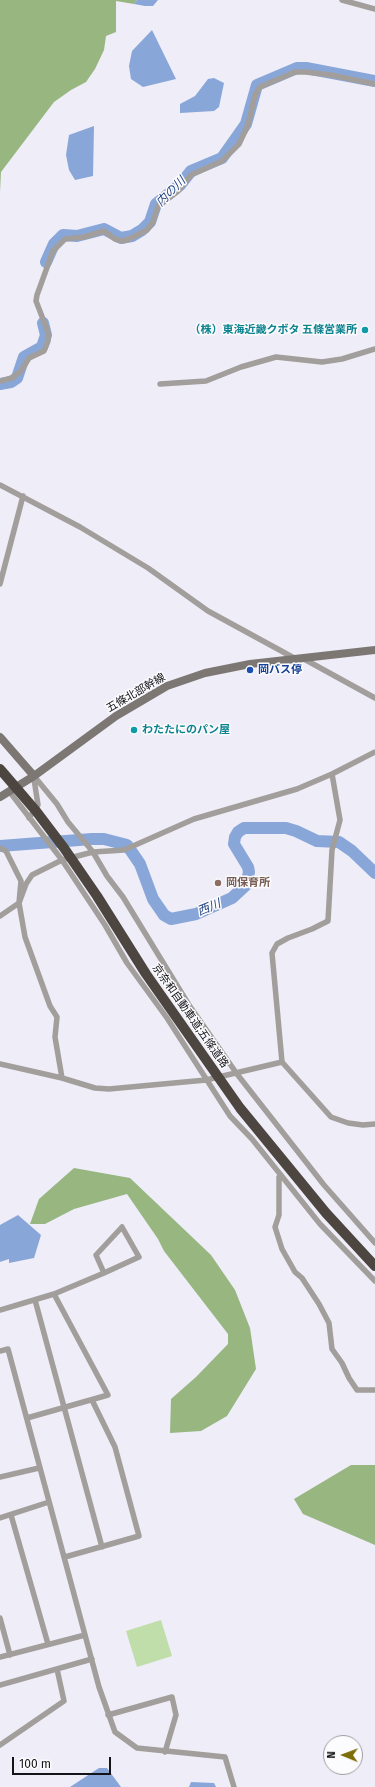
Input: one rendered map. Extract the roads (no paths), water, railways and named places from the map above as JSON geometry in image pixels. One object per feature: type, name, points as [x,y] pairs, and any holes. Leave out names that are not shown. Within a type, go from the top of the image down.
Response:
[{"type":"highway","name":"京奈和自動車道;五條道路","points":[[0,769],[36,811],[98,896],[151,981],[240,1108],[326,1214],[375,1266]]},
{"type":"street","points":[[342,0],[375,9]]},
{"type":"street","points":[[0,381],[12,378],[19,373],[29,358],[44,351],[48,341],[48,332],[36,301],[37,295],[54,251],[65,239],[84,237],[104,232],[115,239],[122,241],[147,230],[153,222],[158,206],[178,191],[191,175],[222,161],[239,144],[248,125],[255,95],[260,87],[295,72],[331,75],[375,84]]},
{"type":"street","points":[[160,384],[206,381],[241,367],[276,357],[322,362],[342,359],[375,349]]},
{"type":"street","points":[[0,485],[80,527],[148,568],[208,611],[375,698]]},
{"type":"street","points":[[0,584],[23,496]]},
{"type":"street","name":"五條北部幹線","points":[[0,797],[34,776],[116,716],[167,686],[205,673],[250,664],[375,650]]},
{"type":"street","points":[[0,737],[57,804],[68,822],[93,852],[107,876],[123,897],[189,1005],[237,1074],[324,1185],[375,1243]]},
{"type":"street","points":[[0,916],[19,903],[26,884],[32,875],[62,860],[93,852],[124,850],[194,819],[297,789],[332,774],[375,752]]},
{"type":"street","points":[[332,774],[340,820],[332,850],[328,920],[312,929],[277,944],[272,953],[282,1062],[331,1117],[348,1123],[363,1125],[375,1124]]},
{"type":"street","points":[[29,818],[38,805],[34,776]]},
{"type":"street","points":[[9,791],[35,827],[62,860],[105,925],[127,963],[167,1018],[230,1116],[252,1139],[320,1224],[375,1281]]},
{"type":"street","points":[[0,848],[6,851],[21,881],[19,903],[25,937],[50,1006],[57,1016],[55,1037],[62,1078]]},
{"type":"street","points":[[0,1064],[62,1078],[95,1088],[109,1089],[206,1080],[237,1074],[282,1062]]},
{"type":"street","points":[[281,1175],[279,1177],[279,1215],[275,1227],[282,1250],[295,1272],[302,1278],[319,1304],[329,1323],[332,1349],[342,1363],[349,1378],[357,1390],[375,1390]]},
{"type":"street","points":[[0,1310],[54,1294],[104,1273],[139,1257],[122,1227],[96,1255],[104,1273]]},
{"type":"street","points":[[27,1418],[108,1395],[54,1294]]},
{"type":"street","points":[[35,1300],[102,1547]]},
{"type":"street","points":[[0,1351],[8,1349],[92,1660],[108,1715],[115,1732],[137,1748],[225,1757],[234,1787]]},
{"type":"street","points":[[65,1557],[139,1536],[115,1447],[92,1400]]},
{"type":"street","points":[[0,1477],[39,1468]]},
{"type":"street","points":[[0,1518],[50,1502]]},
{"type":"street","points":[[11,1515],[48,1644]]},
{"type":"street","points":[[0,1618],[10,1655]]},
{"type":"street","points":[[0,1657],[86,1635]]},
{"type":"street","points":[[0,1685],[92,1660]]},
{"type":"street","points":[[0,1745],[64,1701],[57,1669]]},
{"type":"street","points":[[108,1715],[172,1697],[176,1715],[165,1752]]},
{"type":"water","points":[[137,0],[158,0],[153,6],[145,6],[134,4]]},
{"type":"water","points":[[152,30],[176,79],[143,87],[131,79],[129,66],[132,51]]},
{"type":"water","points":[[214,78],[224,83],[219,107],[214,111],[180,113],[180,104],[195,96],[208,79]]},
{"type":"water","points":[[94,126],[93,176],[75,180],[69,170],[66,155],[69,135]]},
{"type":"water","points":[[18,1215],[41,1235],[34,1258],[9,1263],[9,1259],[0,1262],[0,1225]]},
{"type":"water","points":[[99,1768],[107,1768],[121,1787],[70,1787]]},
{"type":"water","points":[[191,1782],[214,1783],[216,1787],[189,1787]]},
{"type":"waterway","name":"内の川","points":[[46,262],[54,244],[63,235],[77,236],[104,229],[121,238],[132,236],[142,230],[150,222],[156,204],[180,185],[191,171],[222,158],[246,124],[257,85],[297,68],[306,68],[375,81]]},
{"type":"waterway","name":"内の川","points":[[0,384],[11,382],[17,378],[24,357],[42,347],[46,335],[43,323]]},
{"type":"waterway","name":"西川","points":[[0,846],[92,839],[104,839],[127,845],[140,864],[153,899],[164,915],[171,919],[196,914],[232,898],[246,885],[249,872],[248,867],[234,844],[235,837],[238,832],[244,828],[286,828],[317,841],[339,842],[352,851],[375,873]]},
{"type":"place","name":"（株）東海近畿クボタ 五條営業所","points":[[365,330]]},
{"type":"place","name":"岡バス停","points":[[250,670]]},
{"type":"place","name":"わたたにのパン屋","points":[[134,730]]},
{"type":"place","name":"岡保育所","points":[[218,883]]}]
